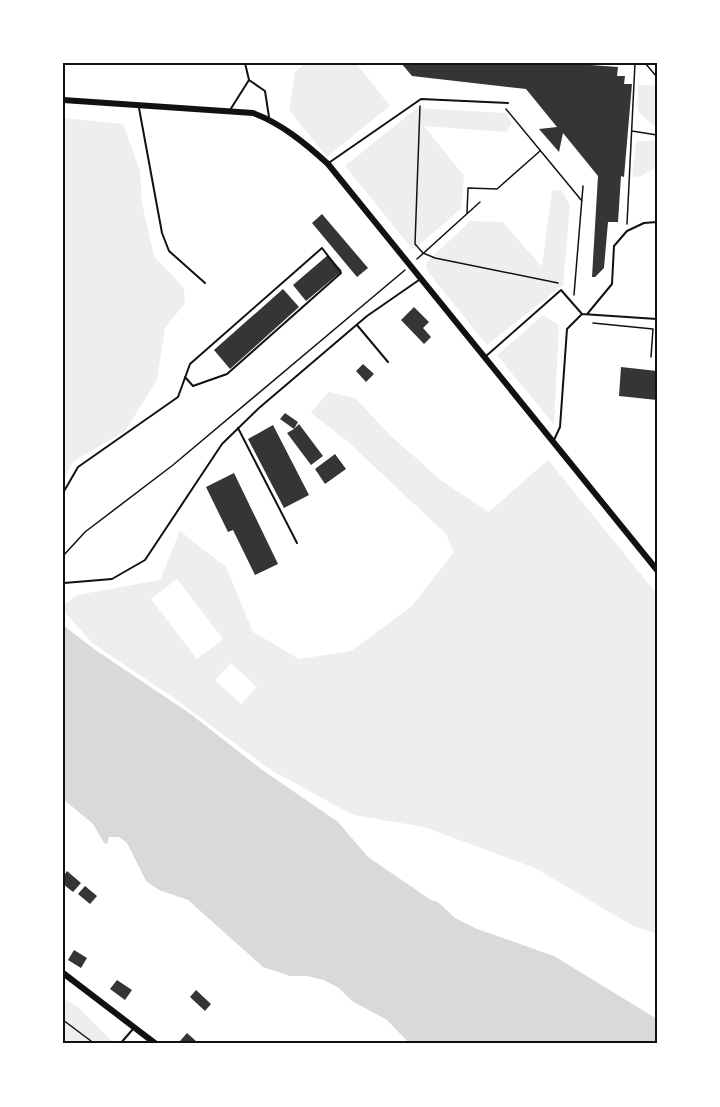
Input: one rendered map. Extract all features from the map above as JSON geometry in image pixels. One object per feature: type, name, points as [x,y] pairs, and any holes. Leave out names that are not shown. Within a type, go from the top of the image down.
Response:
[{"type":"street","points":[[63,100],[253,113],[270,119],[300,139],[328,164],[657,570]]},
{"type":"street","points":[[63,973],[156,1044]]},
{"type":"lane","points":[[245,63],[249,80],[265,91],[270,119]]},
{"type":"lane","points":[[231,110],[249,80]]},
{"type":"lane","points":[[328,164],[421,99],[508,103]]},
{"type":"lane","points":[[138,105],[162,232],[168,251],[205,283]]},
{"type":"lane","points":[[588,313],[612,284],[614,246],[627,231],[644,223],[657,222]]},
{"type":"lane","points":[[63,494],[78,466],[178,397],[185,377],[190,364],[322,248],[340,273],[227,374],[193,386],[185,377]]},
{"type":"lane","points":[[64,583],[112,579],[145,560],[222,444],[357,325],[422,279]]},
{"type":"lane","points":[[485,357],[561,290],[582,314]]},
{"type":"lane","points":[[554,441],[560,427],[567,329],[582,314],[588,313],[657,319]]},
{"type":"lane","points":[[357,325],[388,362]]},
{"type":"lane","points":[[238,428],[297,543]]},
{"type":"lane","points":[[120,1044],[135,1027]]},
{"type":"path","points":[[627,231],[635,63]]},
{"type":"path","points":[[645,63],[657,77]]},
{"type":"path","points":[[421,99],[415,244],[423,253]]},
{"type":"path","points":[[501,103],[582,201]]},
{"type":"path","points":[[632,132],[657,135]]},
{"type":"path","points":[[467,213],[468,188],[497,189],[540,151]]},
{"type":"path","points":[[573,299],[583,186]]},
{"type":"path","points":[[63,556],[86,532],[173,465],[411,265],[480,202]]},
{"type":"path","points":[[63,1020],[95,1044]]},
{"type":"shaded area","points":[[306,63],[356,63],[390,106],[327,157],[289,110],[295,72]]},
{"type":"shaded area","points":[[638,85],[657,86],[656,128],[638,111]]},
{"type":"shaded area","points":[[417,108],[506,113],[512,123],[506,132],[424,126],[464,176],[461,209],[413,250],[345,166]]},
{"type":"shaded area","points":[[63,118],[123,124],[140,171],[142,203],[154,256],[184,288],[185,303],[165,328],[157,380],[125,431],[74,461],[63,480]]},
{"type":"shaded area","points":[[657,140],[657,167],[639,177],[632,176],[636,142]]},
{"type":"shaded area","points":[[561,190],[570,205],[563,285],[487,345],[428,272],[426,263],[470,221],[503,222],[542,267],[552,191]]},
{"type":"shaded area","points":[[543,315],[559,325],[554,425],[497,355]]},
{"type":"shaded area","points":[[328,392],[355,398],[392,437],[442,481],[489,512],[548,460],[657,594],[657,934],[633,926],[535,868],[424,827],[353,815],[271,770],[171,696],[92,643],[63,610],[63,605],[77,595],[160,580],[180,531],[226,567],[253,632],[299,659],[351,651],[412,606],[454,552],[446,534],[347,441],[311,413]],"holes":[[[177,579],[223,639],[197,659],[151,599]],[[231,663],[257,687],[241,704],[215,680]]]},
{"type":"shaded area","points":[[63,625],[94,649],[192,715],[261,769],[338,822],[368,857],[431,900],[438,902],[455,918],[477,929],[554,956],[657,1019],[657,1044],[410,1044],[387,1020],[352,1001],[339,988],[324,980],[307,976],[290,976],[263,967],[188,900],[159,890],[146,881],[127,843],[119,837],[109,837],[107,844],[104,843],[93,824],[63,799]]},
{"type":"shaded area","points":[[63,998],[78,1007],[115,1044],[63,1044]]},
{"type":"building","points":[[401,63],[563,63],[618,67],[617,76],[625,76],[624,84],[632,84],[624,177],[621,176],[618,222],[608,222],[604,268],[595,277],[592,277],[598,176],[563,133],[559,152],[539,129],[557,127],[526,89],[412,76]]},
{"type":"building","points":[[322,214],[368,268],[357,277],[312,223]]},
{"type":"building","points":[[328,255],[342,271],[306,301],[293,285]]},
{"type":"building","points":[[283,289],[299,307],[230,369],[214,350]]},
{"type":"building","points":[[414,307],[429,322],[423,328],[431,337],[424,344],[401,320]]},
{"type":"building","points":[[363,364],[374,374],[366,382],[356,371]]},
{"type":"building","points":[[621,367],[657,371],[657,400],[619,396]]},
{"type":"building","points":[[285,413],[298,422],[294,429],[280,419]]},
{"type":"building","points":[[299,424],[323,456],[311,465],[287,433]]},
{"type":"building","points":[[273,425],[309,495],[284,508],[248,439]]},
{"type":"building","points":[[335,454],[346,469],[325,484],[315,469]]},
{"type":"building","points":[[234,473],[278,564],[255,575],[233,530],[228,532],[206,487]]},
{"type":"building","points":[[67,871],[81,883],[73,892],[63,884],[63,877]]},
{"type":"building","points":[[85,886],[97,896],[90,904],[78,894]]},
{"type":"building","points":[[74,950],[87,958],[81,968],[68,960]]},
{"type":"building","points":[[117,980],[132,990],[125,1000],[110,989]]},
{"type":"building","points":[[196,990],[211,1004],[205,1011],[190,997]]},
{"type":"building","points":[[187,1033],[197,1042],[195,1044],[184,1044],[180,1041]]}]
